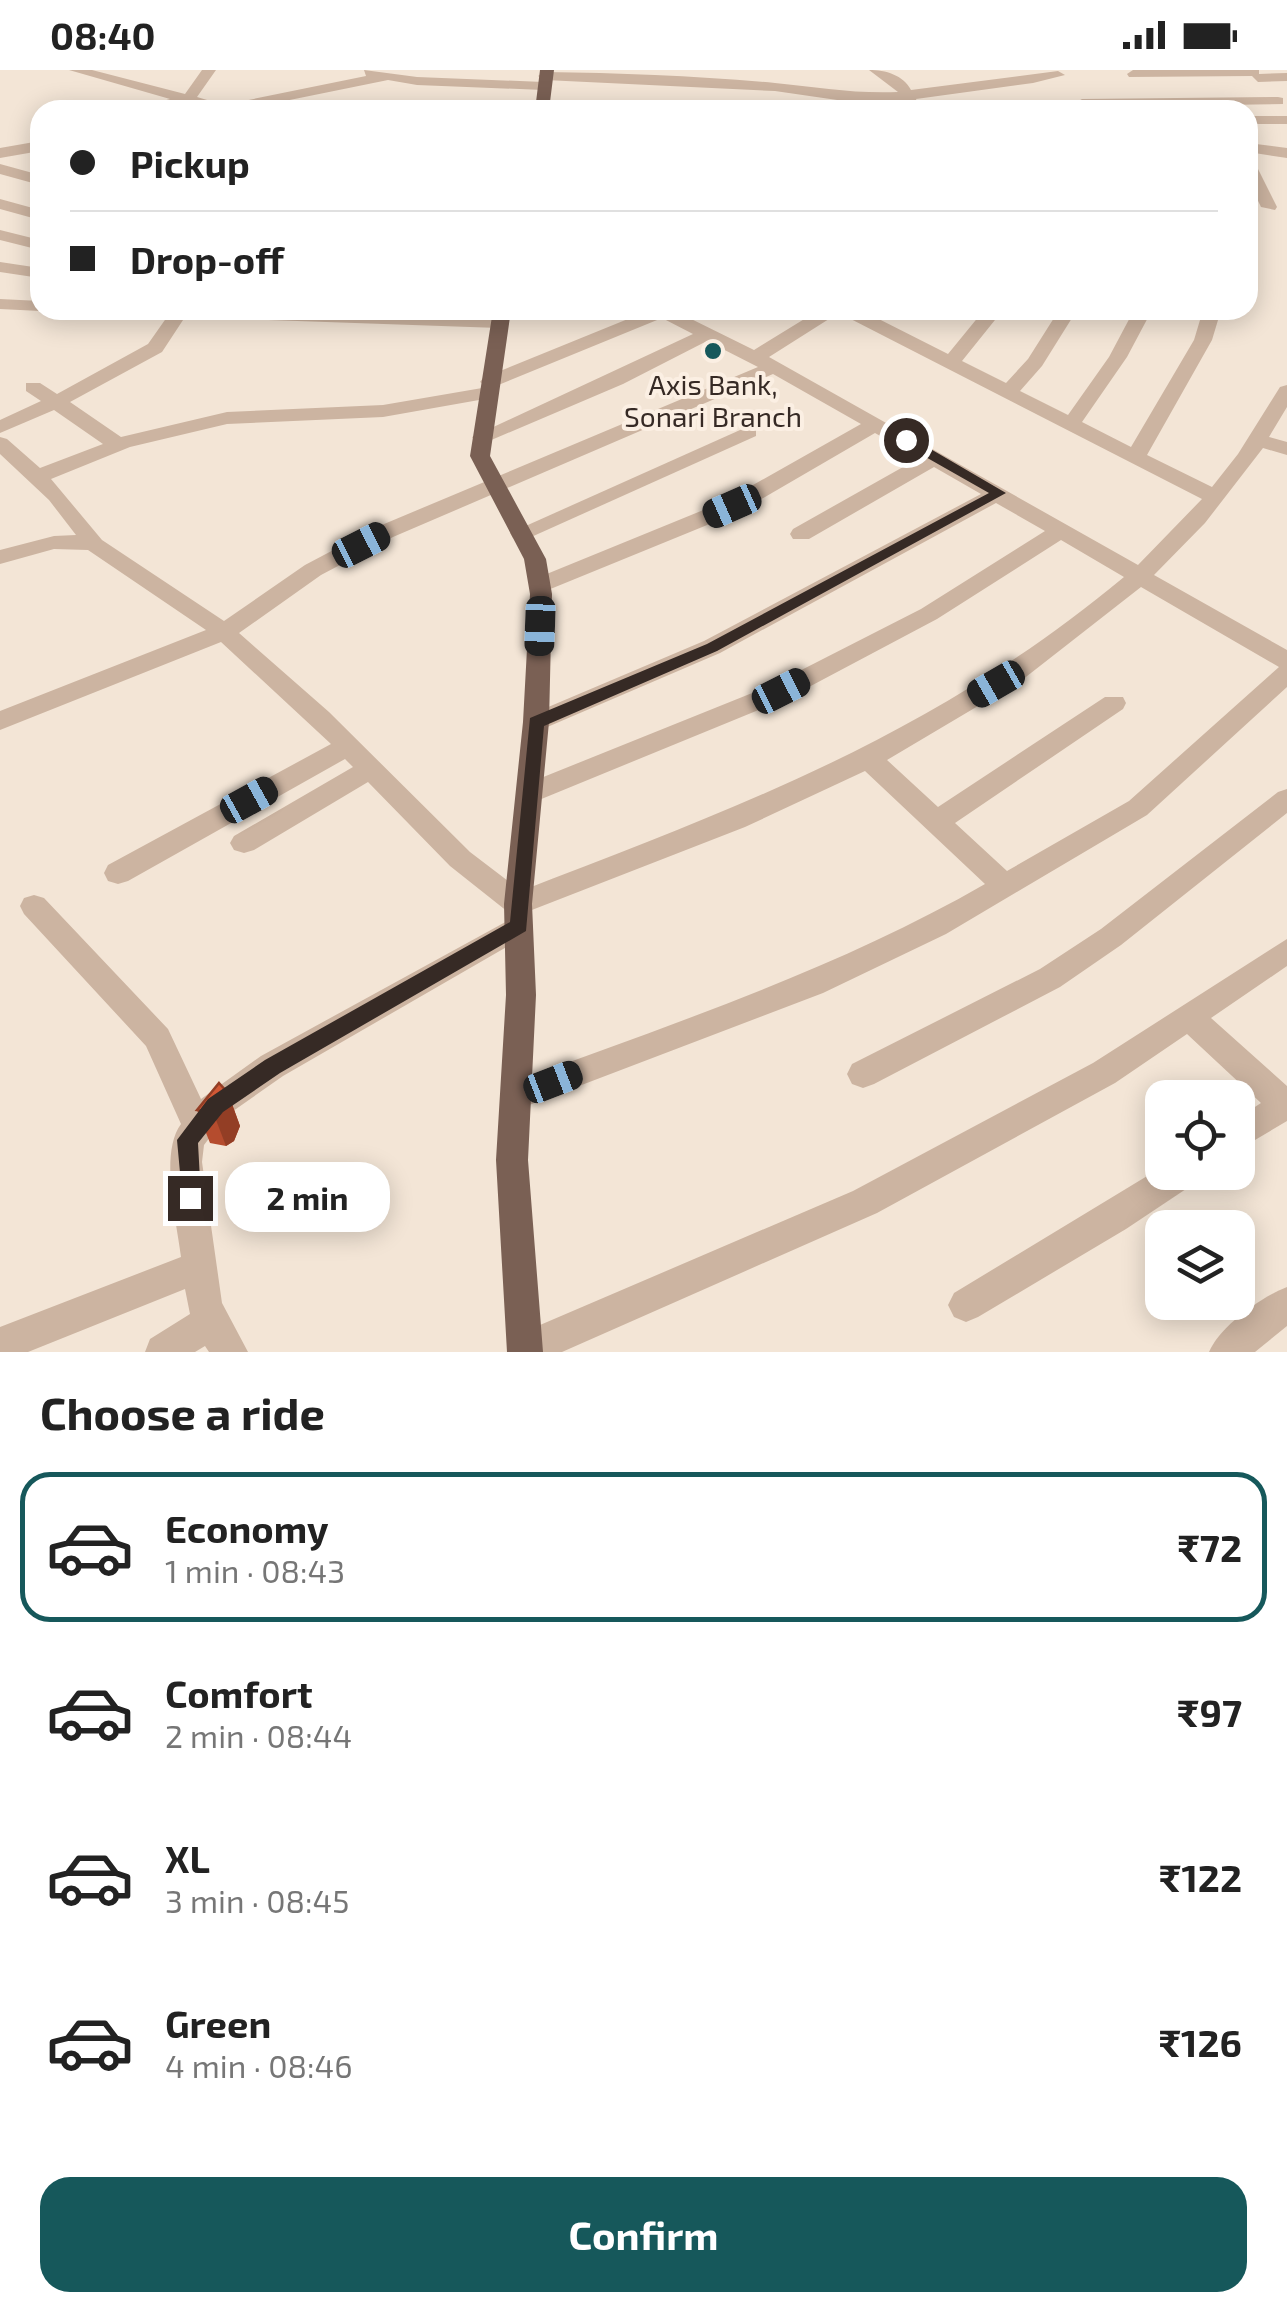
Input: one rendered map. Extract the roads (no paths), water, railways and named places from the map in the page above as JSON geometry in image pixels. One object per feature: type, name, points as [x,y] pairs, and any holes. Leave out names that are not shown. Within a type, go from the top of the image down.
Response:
[{"type":"main road","points":[[499,320],[480,456],[535,559],[540,585],[536,722],[518,915],[521,994],[512,1160],[525,1351]]},
{"type":"street","points":[[76,70],[188,100],[210,70]]},
{"type":"street","points":[[358,70],[392,78],[631,77],[731,92],[844,97],[1070,90],[1195,100]]},
{"type":"street","points":[[271,100],[438,70]]},
{"type":"street","points":[[876,70],[895,80],[910,100]]},
{"type":"street","points":[[895,80],[910,70]]},
{"type":"street","points":[[1254,73],[1283,107]]},
{"type":"street","points":[[1134,74],[1254,73],[1287,77]]},
{"type":"street","points":[[1258,105],[1283,107]]},
{"type":"street","points":[[1258,120],[1287,120]]},
{"type":"street","points":[[0,154],[30,149]]},
{"type":"street","points":[[1258,154],[1287,153]]},
{"type":"street","points":[[0,170],[30,178]]},
{"type":"street","points":[[1258,172],[1278,208]]},
{"type":"street","points":[[0,204],[30,212]]},
{"type":"street","points":[[0,235],[30,242]]},
{"type":"street","points":[[0,267],[30,272]]},
{"type":"street","points":[[0,304],[30,306]]},
{"type":"street","points":[[0,427],[56,402],[155,348],[183,320]]},
{"type":"street","points":[[37,476],[118,445],[227,418],[383,411],[490,388],[640,320]]},
{"type":"street","points":[[678,320],[764,362],[936,457],[1287,661]]},
{"type":"street","points":[[0,721],[224,632],[313,570],[493,484],[580,451],[764,362],[819,320]]},
{"type":"street","points":[[867,320],[1214,498]]},
{"type":"street","points":[[951,362],[986,320]]},
{"type":"street","points":[[1010,392],[1036,362],[1062,320]]},
{"type":"street","points":[[1071,424],[1118,357],[1137,320]]},
{"type":"street","points":[[1135,457],[1203,340],[1209,320]]},
{"type":"street","points":[[482,436],[616,380],[706,334]]},
{"type":"street","points":[[33,386],[118,445]]},
{"type":"street","points":[[230,1352],[210,1322],[186,1162],[188,1140],[197,1124],[216,1106],[272,1066],[518,915],[804,790],[868,758],[1028,665],[1142,577],[1262,441],[1287,391]]},
{"type":"street","points":[[540,585],[732,506],[876,424]]},
{"type":"street","points":[[520,533],[621,492],[749,432]]},
{"type":"street","points":[[1262,441],[1287,449]]},
{"type":"street","points":[[0,443],[57,495],[92,542],[224,632],[348,746],[518,915]]},
{"type":"street","points":[[801,534],[936,457]]},
{"type":"street","points":[[536,722],[712,647],[999,493]]},
{"type":"street","points":[[530,793],[781,691],[928,614],[1062,530]]},
{"type":"street","points":[[0,557],[71,540],[92,542]]},
{"type":"street","points":[[516,1096],[812,984],[936,926],[1138,808],[1287,674]]},
{"type":"street","points":[[936,822],[1114,703]]},
{"type":"street","points":[[118,873],[348,746]]},
{"type":"street","points":[[868,758],[1006,887]]},
{"type":"street","points":[[244,843],[370,769]]},
{"type":"street","points":[[863,1074],[1050,978],[1111,937],[1287,799]]},
{"type":"street","points":[[34,906],[122,994],[157,1038],[197,1124]]},
{"type":"street","points":[[525,1351],[865,1202],[1104,1072],[1287,951]]},
{"type":"street","points":[[1190,1017],[1286,1104],[1255,1125]]},
{"type":"street","points":[[966,1305],[1156,1190]]},
{"type":"street","points":[[0,1345],[199,1267]]},
{"type":"street","points":[[1227,1352],[1287,1304]]},
{"type":"street","points":[[164,1352],[210,1322]]},
{"type":"place","name":"Axis Bank, Sonari Branch","points":[[713,351]]}]
